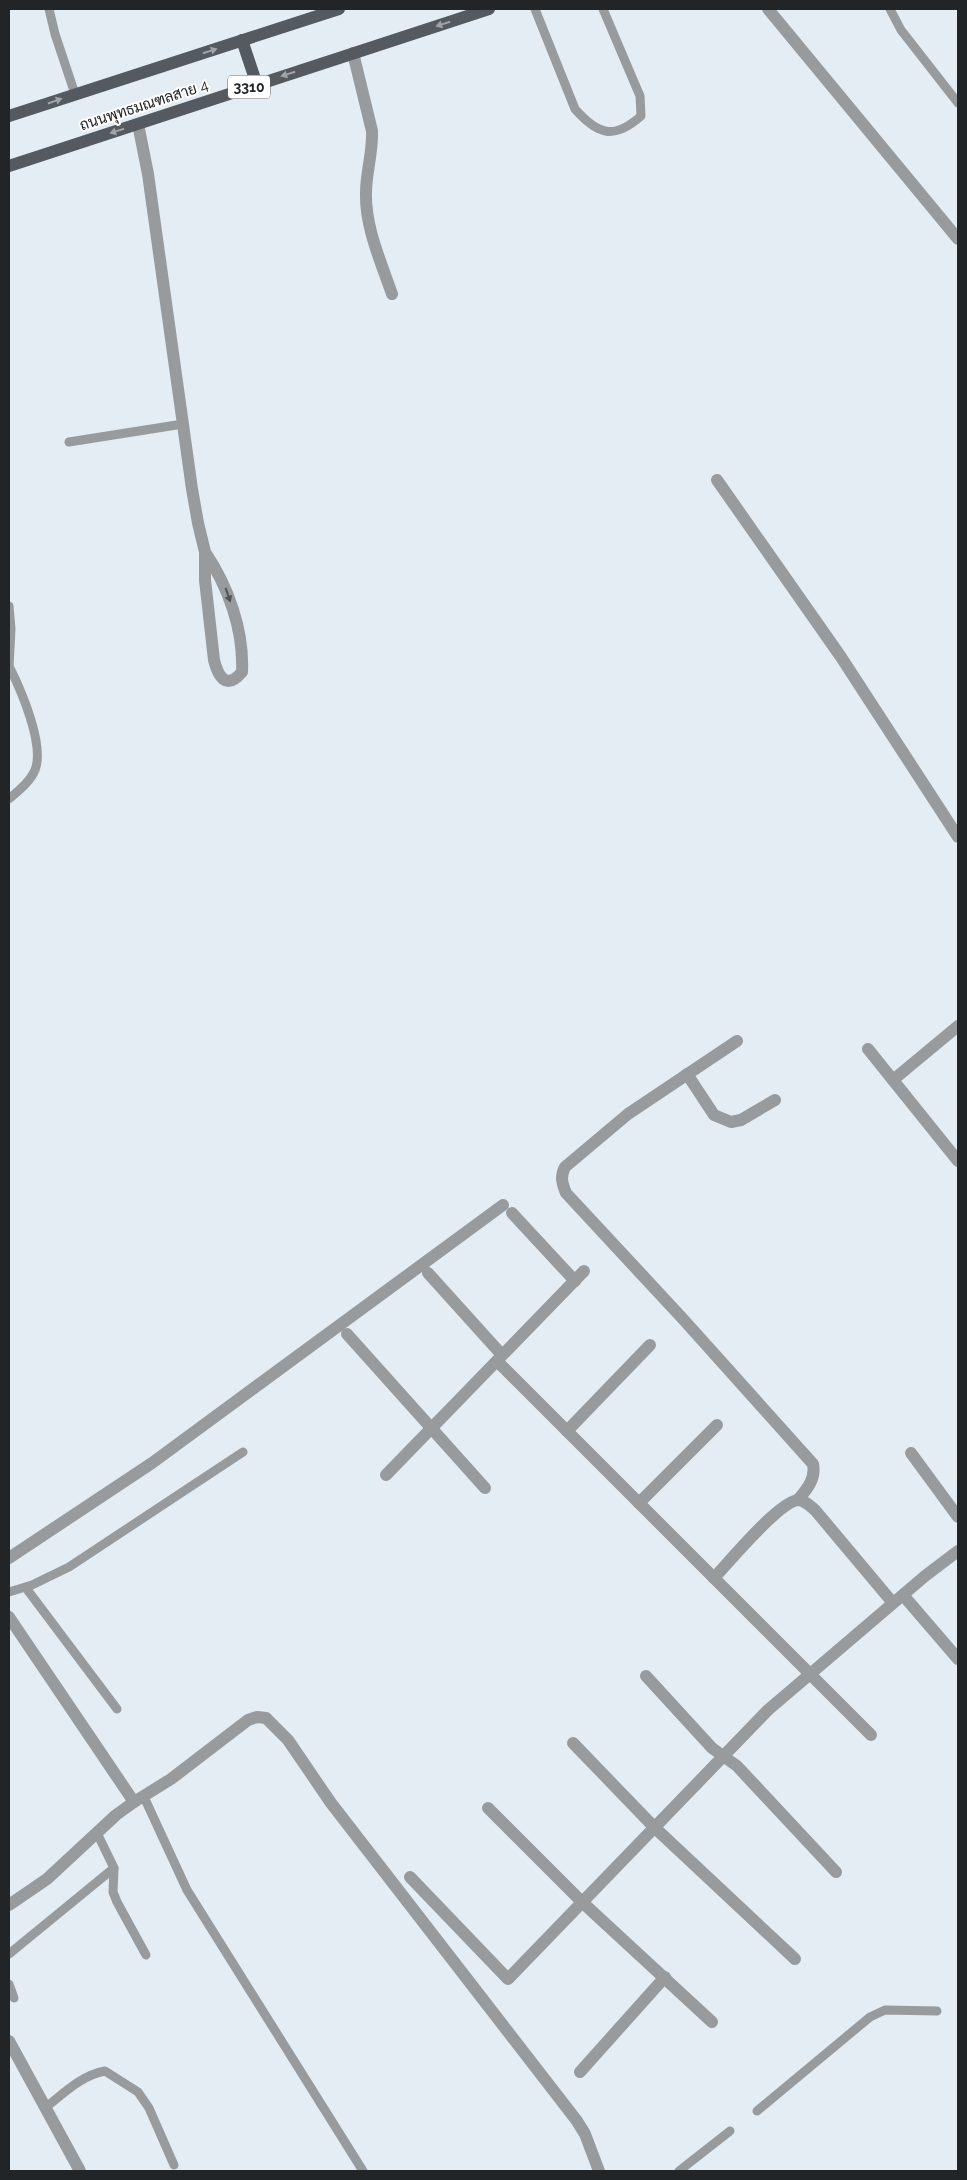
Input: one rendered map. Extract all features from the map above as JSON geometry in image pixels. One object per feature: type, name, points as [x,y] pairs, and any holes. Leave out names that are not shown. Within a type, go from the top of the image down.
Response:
[{"type":"main road","name":"ถนนพุทธมณฑลสาย 4","points":[[9,116],[339,9]]},
{"type":"main road","name":"ถนนพุทธมณฑลสาย 4","points":[[9,166],[489,9]]},
{"type":"main road","points":[[242,40],[257,85]]},
{"type":"street","points":[[768,9],[958,240]]},
{"type":"street","points":[[353,53],[372,131],[366,193],[368,216],[392,294]]},
{"type":"street","points":[[138,124],[148,174],[196,514],[205,552],[205,580],[214,660],[217,672],[222,679],[228,681],[237,678],[242,672],[240,644],[228,595],[218,572],[205,552]]},
{"type":"street","points":[[717,480],[841,657],[958,837]]},
{"type":"street","points":[[893,1080],[958,1026]]},
{"type":"street","points":[[714,1578],[780,1508],[798,1500],[810,1484],[815,1471],[813,1464],[683,1319],[566,1193],[562,1181],[562,1173],[565,1166],[628,1114],[737,1041]]},
{"type":"street","points":[[868,1049],[958,1161]]},
{"type":"street","points":[[687,1074],[714,1114],[732,1122],[741,1120],[775,1100]]},
{"type":"street","points":[[9,1558],[152,1463],[508,1209],[579,1276],[386,1475]]},
{"type":"street","points":[[428,1273],[499,1358],[567,1430],[871,1735]]},
{"type":"street","points":[[348,1334],[485,1488]]},
{"type":"street","points":[[567,1430],[650,1345]]},
{"type":"street","points":[[639,1503],[717,1425]]},
{"type":"street","points":[[911,1452],[958,1517]]},
{"type":"street","points":[[798,1500],[807,1502],[815,1510],[893,1603]]},
{"type":"street","points":[[410,1877],[508,1980],[768,1710],[893,1603],[958,1551]]},
{"type":"street","points":[[904,1595],[958,1659]]},
{"type":"street","points":[[9,1617],[139,1800]]},
{"type":"street","points":[[646,1676],[712,1748],[737,1766],[836,1872]]},
{"type":"street","points":[[9,1906],[47,1879],[116,1815],[171,1779],[248,1720],[257,1717],[266,1718],[288,1740],[331,1803],[577,2121],[585,2134],[599,2171]]},
{"type":"street","points":[[573,1743],[654,1827],[795,1959]]},
{"type":"street","points":[[488,1808],[582,1902],[712,2022]]},
{"type":"street","points":[[580,2072],[665,1977]]},
{"type":"street","points":[[9,2041],[80,2171]]},
{"type":"lane","points":[[49,9],[55,34],[75,94]]},
{"type":"lane","points":[[535,9],[575,109],[587,122],[600,131],[612,132],[632,124],[642,116],[640,96],[603,9]]},
{"type":"lane","points":[[892,9],[901,30],[958,103]]},
{"type":"lane","points":[[69,442],[183,424]]},
{"type":"lane","points":[[9,606],[11,629],[9,667],[22,695],[33,730],[38,761],[34,773],[9,799]]},
{"type":"lane","points":[[9,1592],[26,1588],[69,1567],[243,1452]]},
{"type":"lane","points":[[26,1588],[117,1709]]},
{"type":"lane","points":[[139,1800],[186,1890],[363,2171]]},
{"type":"lane","points":[[97,1833],[114,1868],[113,1892],[146,1955]]},
{"type":"lane","points":[[9,1954],[114,1868]]},
{"type":"lane","points":[[9,1984],[14,1998]]},
{"type":"lane","points":[[757,2111],[870,2018],[885,2010],[937,2011]]},
{"type":"lane","points":[[45,2108],[84,2078],[94,2073],[105,2071],[138,2092],[149,2108],[174,2165]]},
{"type":"lane","points":[[679,2171],[730,2131]]}]
